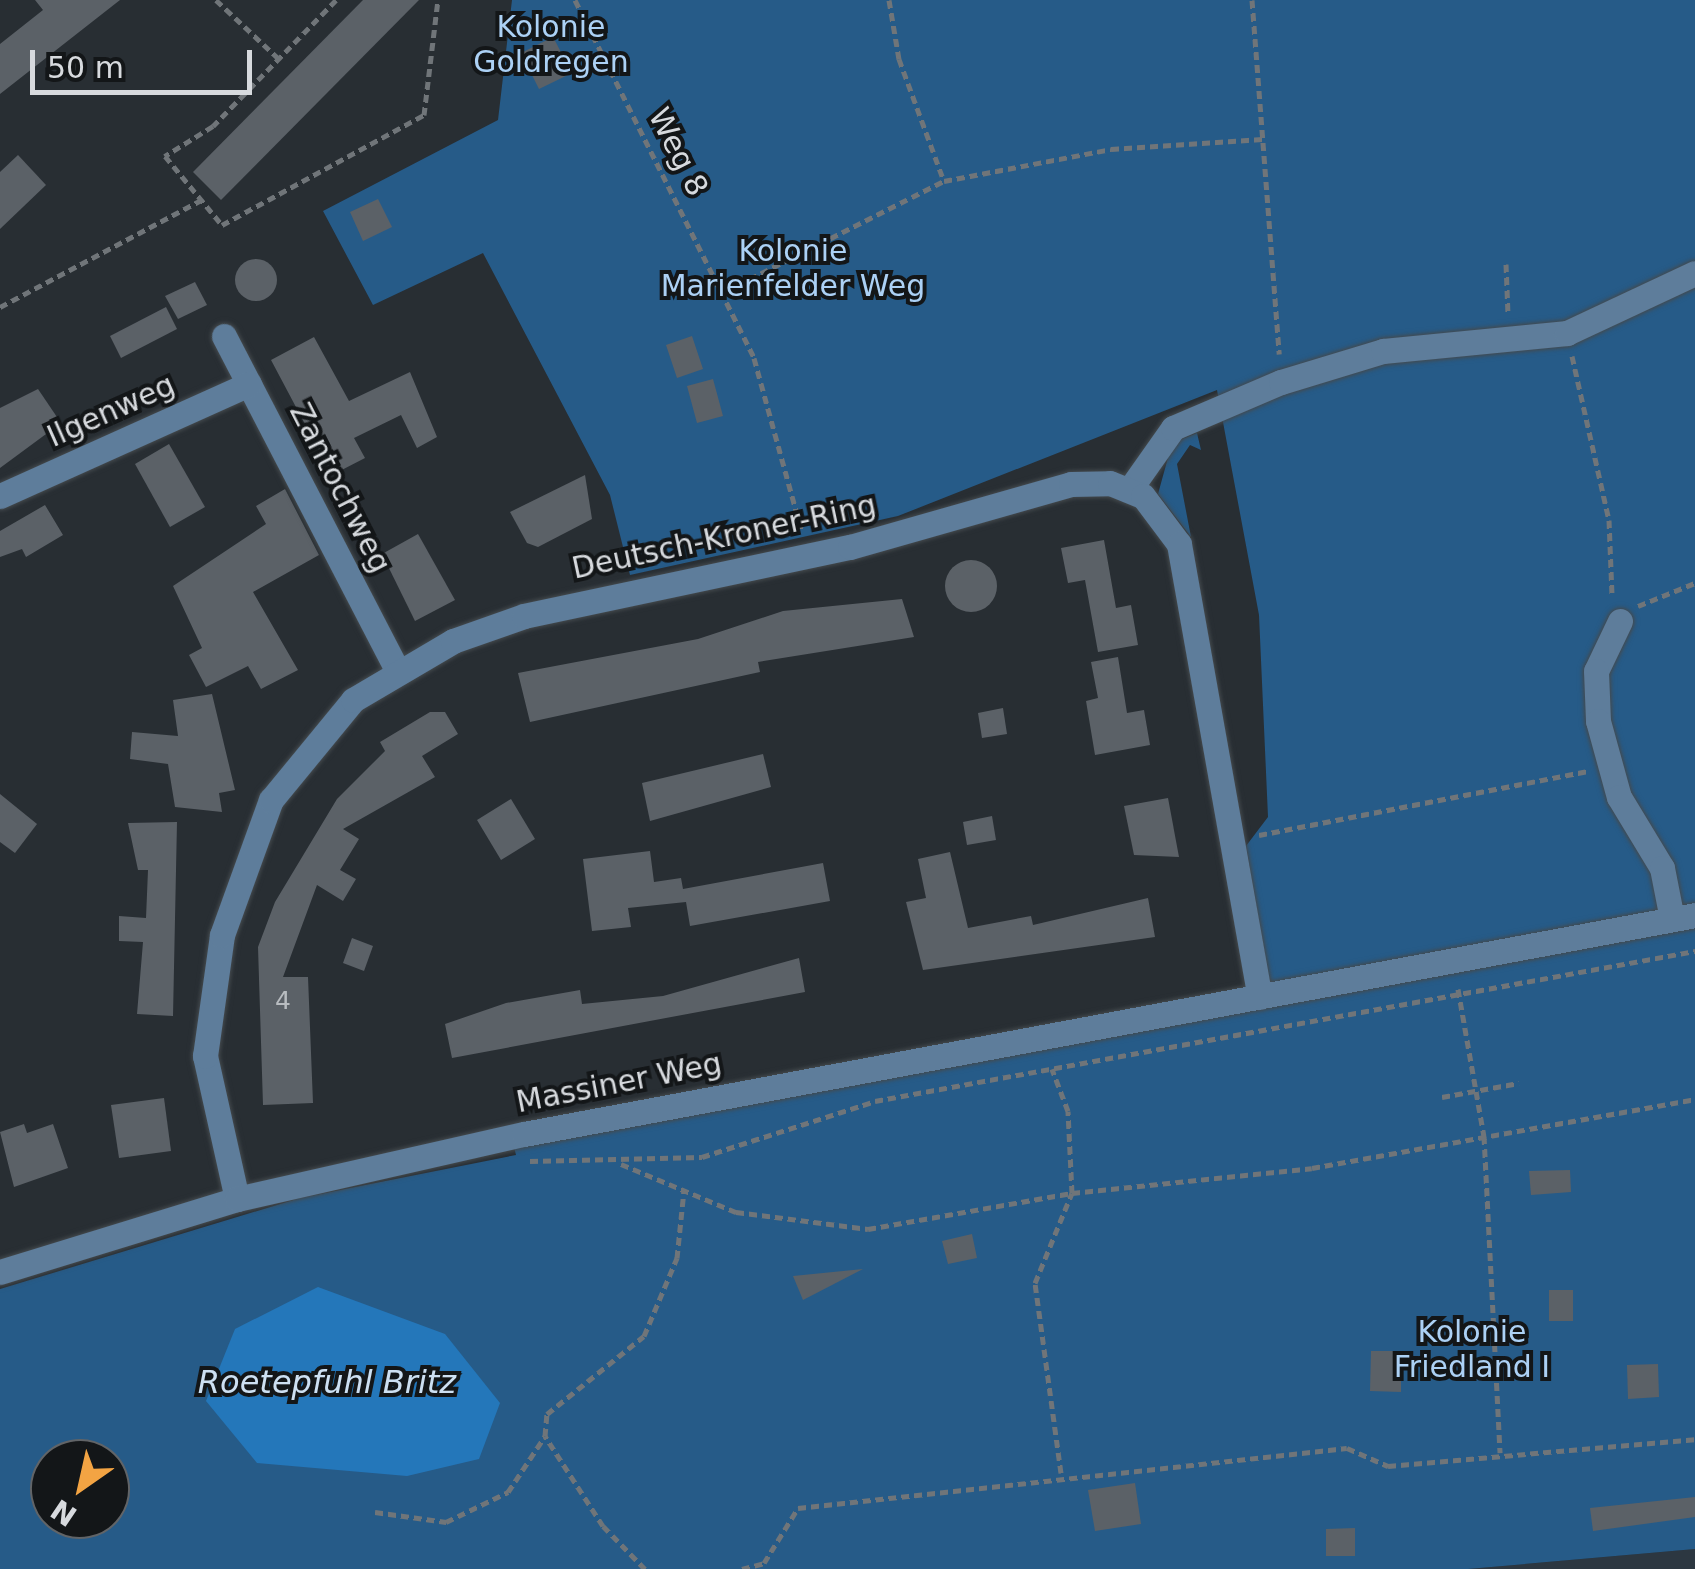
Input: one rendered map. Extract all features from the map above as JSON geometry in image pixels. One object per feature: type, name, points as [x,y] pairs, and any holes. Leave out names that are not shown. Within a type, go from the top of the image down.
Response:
[{"type":"street","points":[[1260,997],[1179,544],[1166,517],[1130,489],[1173,428],[1281,382],[1383,351],[1567,333],[1695,272]]},
{"type":"street","name":"Zantochweg","points":[[224,336],[397,670]]},
{"type":"street","name":"Ilgenweg","points":[[0,496],[249,384]]},
{"type":"street","name":"Deutsch-Kroner-Ring","points":[[236,1199],[205,1034],[236,884],[286,774],[339,712],[397,670],[524,616],[807,555],[1070,484],[1130,489]]},
{"type":"street","points":[[1620,621],[1596,672],[1609,767],[1684,917]]},
{"type":"street","name":"Massiner Weg","points":[[0,1272],[236,1199],[524,1134],[1684,917]]},
{"type":"path","points":[[216,0],[279,59]]},
{"type":"path","points":[[336,0],[213,126],[165,156],[222,225],[424,114],[436,2]]},
{"type":"path","name":"Weg 8","points":[[575,0],[725,292],[777,421],[807,555]]},
{"type":"path","points":[[889,0],[899,59],[944,181]]},
{"type":"path","points":[[1252,0],[1281,382]]},
{"type":"path","points":[[725,292],[944,181],[1111,149],[1263,139]]},
{"type":"path","points":[[0,306],[201,200]]},
{"type":"path","points":[[1506,264],[1509,341]]},
{"type":"path","points":[[1567,333],[1610,520],[1620,621],[1695,583]]},
{"type":"path","points":[[1248,830],[1609,767]]},
{"type":"path","points":[[524,1134],[530,1161],[544,1165],[702,1156],[874,1101],[1695,951]]},
{"type":"path","points":[[1455,960],[1484,1136],[1500,1453]]},
{"type":"path","points":[[1052,1069],[1068,1111],[1072,1193],[1036,1283],[1062,1473]]},
{"type":"path","points":[[1442,1097],[1519,1083]]},
{"type":"path","points":[[618,1162],[684,1190],[784,1223],[868,1230],[1072,1193],[1312,1168],[1695,1099]]},
{"type":"path","points":[[374,1512],[446,1522],[508,1492],[545,1436],[547,1414],[644,1336],[677,1258],[684,1190]]},
{"type":"path","points":[[545,1436],[603,1526],[645,1569]]},
{"type":"path","points":[[742,1569],[764,1563],[798,1508],[1062,1473],[1346,1448],[1388,1466],[1500,1453],[1695,1439]]},
{"type":"shaded area","points":[[1695,1549],[1695,1569],[1468,1569]]},
{"type":"green space","points":[[512,0],[1695,0],[1695,1549],[1468,1569],[0,1569],[0,1289],[300,1198],[516,1155],[514,1147],[1270,984],[1246,846],[1268,817],[1259,615],[1217,390],[898,516],[630,575],[610,495],[483,253],[373,305],[323,211],[498,120]]},
{"type":"green space","points":[[1197,433],[1201,450],[1190,445],[1177,464],[1191,537],[1158,494],[1172,443]]},
{"type":"water","name":"Roetepfuhl Britz","points":[[318,1287],[445,1334],[500,1403],[479,1459],[407,1476],[257,1463],[206,1401],[235,1329]]},
{"type":"building","points":[[35,0],[120,0],[0,94],[0,44],[43,10]]},
{"type":"building","points":[[363,0],[419,0],[221,200],[193,172]]},
{"type":"building","points":[[553,37],[572,73],[539,89],[521,53]]},
{"type":"building","points":[[18,155],[46,185],[0,229],[0,172]]},
{"type":"building","points":[[378,199],[392,227],[363,241],[350,212]]},
{"type":"building","points":[[256,259],[271,265],[277,280],[271,295],[256,301],[241,295],[235,280],[241,265]]},
{"type":"building","points":[[195,282],[207,305],[178,319],[165,296]]},
{"type":"building","points":[[166,307],[177,329],[121,358],[110,336]]},
{"type":"building","points":[[692,336],[703,369],[677,378],[666,345]]},
{"type":"building","points":[[314,337],[349,401],[410,372],[437,437],[417,448],[401,415],[354,438],[365,458],[332,475],[271,360]]},
{"type":"building","points":[[713,379],[723,416],[697,423],[687,386]]},
{"type":"building","points":[[38,389],[61,423],[0,468],[0,408]]},
{"type":"building","points":[[169,444],[205,507],[170,527],[135,464]]},
{"type":"building","points":[[585,475],[592,519],[538,547],[527,543],[510,512]]},
{"type":"building","points":[[285,489],[319,555],[253,592],[298,670],[261,689],[248,666],[206,687],[189,655],[202,648],[173,586],[266,524],[256,506]]},
{"type":"building","points":[[45,505],[63,535],[26,557],[22,549],[0,557],[0,531]]},
{"type":"building","points":[[418,534],[455,600],[415,621],[382,554]]},
{"type":"building","points":[[1104,540],[1116,608],[1131,605],[1138,645],[1098,652],[1085,580],[1068,583],[1061,548]]},
{"type":"building","points":[[971,560],[989,568],[997,586],[989,604],[971,612],[953,604],[945,586],[953,568]]},
{"type":"building","points":[[902,599],[914,637],[758,662],[760,672],[530,722],[518,673],[698,639],[783,611]]},
{"type":"building","points":[[1118,657],[1127,713],[1144,710],[1150,745],[1095,755],[1086,701],[1098,698],[1091,662]]},
{"type":"building","points":[[212,694],[235,790],[219,793],[222,812],[175,807],[168,764],[130,759],[132,732],[178,736],[173,700]]},
{"type":"building","points":[[1003,708],[1007,734],[982,738],[978,713]]},
{"type":"building","points":[[430,712],[445,712],[458,734],[422,756],[435,777],[343,829],[359,839],[340,870],[356,879],[343,901],[317,885],[283,977],[308,977],[313,1103],[263,1105],[258,947],[275,902],[337,799],[385,751],[380,742]]},
{"type":"building","points":[[763,754],[771,787],[650,821],[642,783]]},
{"type":"building","points":[[0,794],[37,824],[15,853],[0,842]]},
{"type":"building","points":[[1168,798],[1179,857],[1134,855],[1124,806]]},
{"type":"building","points":[[511,799],[535,839],[501,860],[477,820]]},
{"type":"building","points":[[992,816],[996,840],[967,845],[963,822]]},
{"type":"building","points":[[177,822],[173,1016],[137,1014],[143,942],[119,941],[119,916],[146,918],[148,870],[138,870],[128,823]]},
{"type":"building","points":[[650,851],[654,882],[681,878],[683,889],[823,863],[830,901],[690,926],[686,902],[628,908],[631,927],[592,931],[583,859]]},
{"type":"building","points":[[950,852],[968,928],[1031,916],[1033,925],[1148,898],[1155,937],[923,970],[906,902],[926,898],[918,859]]},
{"type":"building","points":[[352,938],[373,946],[364,971],[343,963]]},
{"type":"building","points":[[799,958],[805,992],[452,1058],[445,1024],[506,1003],[580,990],[582,1004],[663,996]]},
{"type":"building","points":[[164,1098],[171,1151],[119,1158],[111,1105]]},
{"type":"building","points":[[24,1124],[27,1133],[53,1124],[68,1168],[14,1187],[0,1132]]},
{"type":"building","points":[[1570,1170],[1571,1192],[1531,1195],[1529,1171]]},
{"type":"building","points":[[972,1234],[977,1258],[948,1264],[942,1241]]},
{"type":"building","points":[[863,1269],[803,1300],[793,1276]]},
{"type":"building","points":[[1549,1290],[1573,1290],[1573,1321],[1549,1321]]},
{"type":"building","points":[[1371,1351],[1401,1351],[1401,1392],[1370,1391]]},
{"type":"building","points":[[1658,1364],[1659,1397],[1628,1399],[1627,1365]]},
{"type":"building","points":[[1135,1483],[1141,1524],[1095,1531],[1088,1490]]},
{"type":"building","points":[[1695,1497],[1695,1517],[1593,1531],[1590,1508]]},
{"type":"building","points":[[1355,1528],[1355,1556],[1326,1556],[1326,1529]]},
{"type":"park label","name":"Kolonie Goldregen","points":[[551,44]]},
{"type":"park label","name":"Kolonie Marienfelder Weg","points":[[793,268]]},
{"type":"park label","name":"Kolonie Friedland I","points":[[1472,1349]]}]
